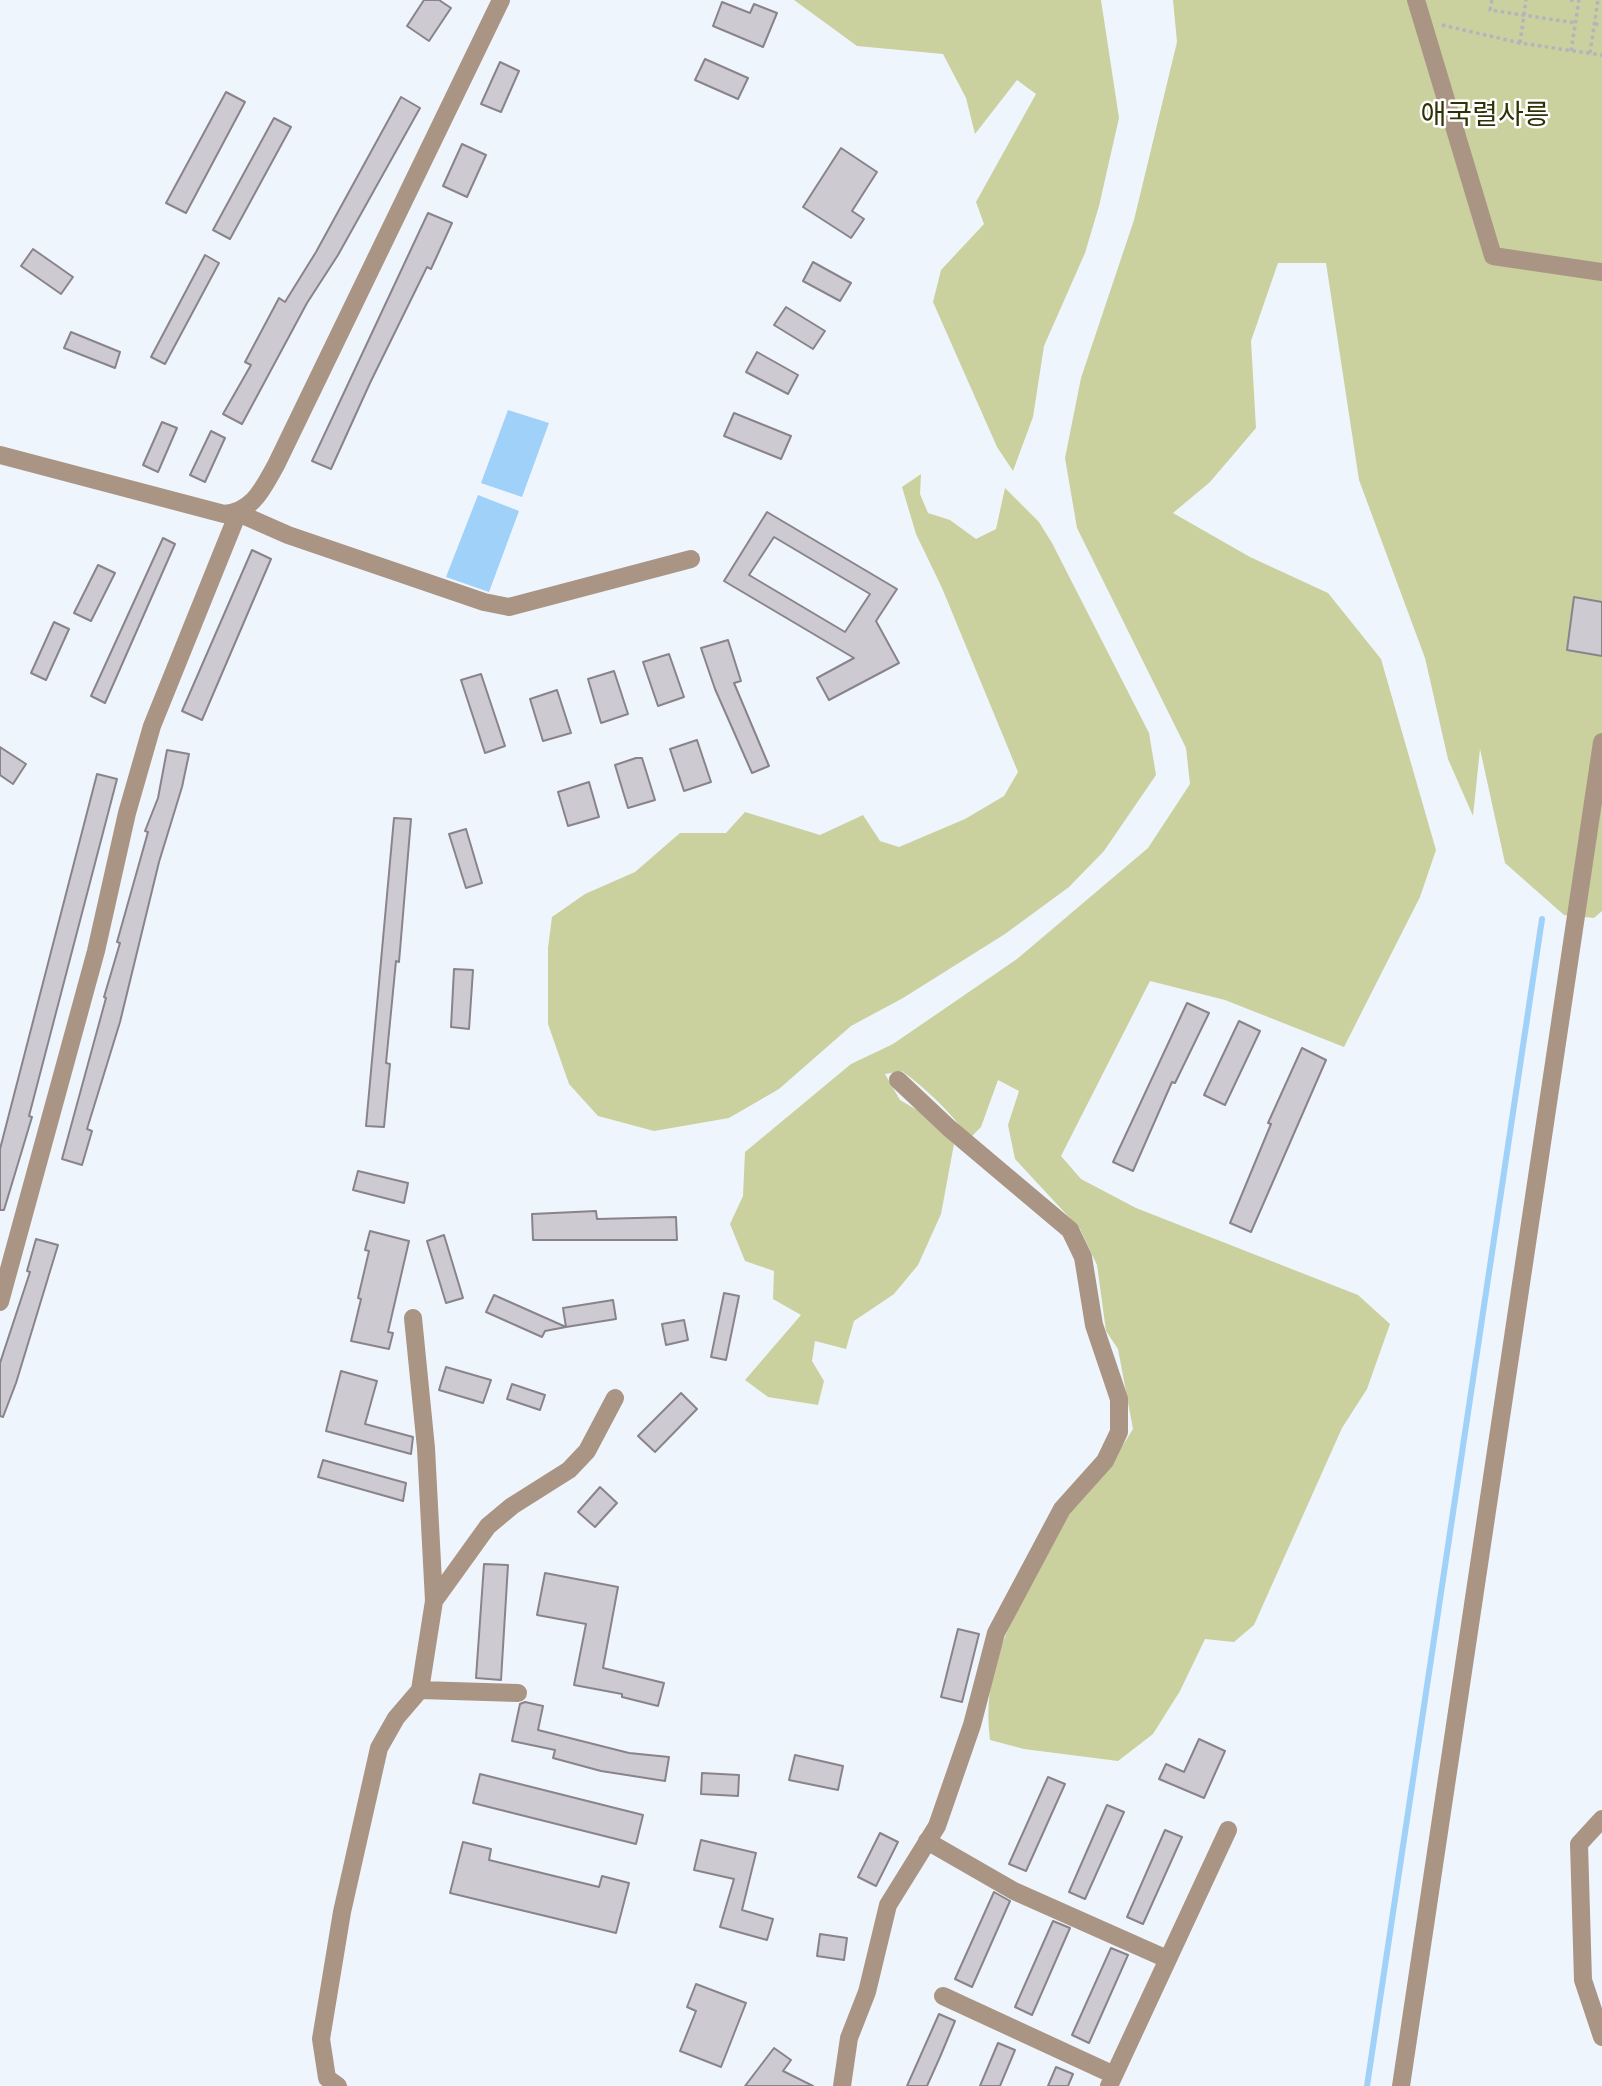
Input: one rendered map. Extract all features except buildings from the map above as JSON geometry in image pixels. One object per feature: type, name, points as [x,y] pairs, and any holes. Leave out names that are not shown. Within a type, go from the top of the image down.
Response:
[{"type":"street","points":[[0,1302],[96,951],[127,813],[152,726],[238,513],[250,505],[276,465],[502,0]]},
{"type":"street","points":[[1416,0],[1493,256],[1602,272]]},
{"type":"street","points":[[0,455],[47,465],[202,509],[224,514],[238,513],[288,535],[484,602],[509,607],[691,559]]},
{"type":"street","points":[[1401,2086],[1602,743]]},
{"type":"street","points":[[842,2086],[849,2038],[867,1992],[888,1905],[937,1826],[972,1725],[996,1633],[1062,1509],[1105,1461],[1119,1432],[1119,1399],[1094,1325],[1083,1257],[1070,1230],[949,1128],[898,1080]]},
{"type":"street","points":[[338,2086],[327,2078],[321,2039],[342,1912],[379,1748],[396,1718],[421,1690],[434,1601],[426,1448],[414,1318]]},
{"type":"street","points":[[434,1601],[488,1526],[512,1506],[569,1470],[587,1451],[615,1398]]},
{"type":"street","points":[[421,1690],[518,1693]]},
{"type":"street","points":[[1602,1819],[1579,1844],[1583,1980],[1602,2038]]},
{"type":"street","points":[[943,1996],[1111,2080],[1228,1830]]},
{"type":"street","points":[[928,1841],[1014,1891],[1167,1959]]},
{"type":"path","points":[[1492,0],[1490,10],[1576,23]]},
{"type":"path","points":[[1520,43],[1526,0]]},
{"type":"path","points":[[1570,0],[1579,1],[1572,51]]},
{"type":"path","points":[[1590,53],[1598,0]]},
{"type":"path","points":[[1423,22],[1483,32],[1520,43],[1602,55]]},
{"type":"path","points":[[1595,24],[1602,26]]},
{"type":"green space","points":[[794,0],[1101,0],[1119,118],[1085,253],[1044,346],[1033,417],[1013,471],[997,447],[933,302],[941,270],[984,224],[976,202],[1036,94],[1017,80],[975,134],[966,98],[943,54],[857,46]]},
{"type":"green space","name":"애국렬사릉","points":[[1173,0],[1602,0],[1602,911],[1594,918],[1564,915],[1505,863],[1480,749],[1473,816],[1448,759],[1425,658],[1359,480],[1326,263],[1278,263],[1251,341],[1256,428],[1210,482],[1173,513],[1250,557],[1328,593],[1381,659],[1436,850],[1420,897],[1344,1047],[1225,1000],[1150,981],[1061,1156],[1081,1179],[1136,1208],[1358,1295],[1390,1324],[1367,1389],[1342,1428],[1254,1625],[1234,1642],[1205,1639],[1180,1691],[1153,1734],[1118,1761],[1024,1749],[990,1740],[988,1716],[993,1673],[1006,1634],[1061,1524],[1133,1429],[1118,1349],[1106,1331],[1097,1265],[1080,1229],[1015,1159],[1008,1125],[1019,1091],[998,1080],[981,1127],[970,1138],[939,1102],[902,1071],[885,1074],[900,1100],[922,1113],[954,1144],[941,1214],[918,1265],[894,1294],[854,1321],[846,1349],[815,1341],[812,1361],[824,1381],[818,1405],[768,1397],[745,1380],[801,1315],[773,1299],[774,1271],[745,1261],[730,1224],[743,1196],[745,1152],[851,1064],[893,1044],[1017,959],[1148,848],[1190,784],[1186,748],[1077,528],[1065,458],[1081,378],[1134,220],[1177,42]]},
{"type":"green space","points":[[921,474],[920,494],[928,513],[950,520],[976,539],[996,529],[1005,488],[1039,522],[1149,733],[1156,775],[1104,851],[1069,887],[1005,934],[903,998],[851,1026],[779,1089],[729,1118],[654,1131],[598,1116],[569,1084],[548,1024],[548,948],[552,917],[585,894],[635,872],[680,833],[726,833],[745,812],[820,835],[863,815],[880,841],[899,847],[965,819],[1004,796],[1018,772],[942,588],[916,534],[902,487]]},
{"type":"water","points":[[508,410],[549,423],[522,497],[481,483]]},
{"type":"water","points":[[478,495],[519,511],[489,592],[446,577]]},
{"type":"waterway","points":[[1367,2086],[1542,919]]}]
